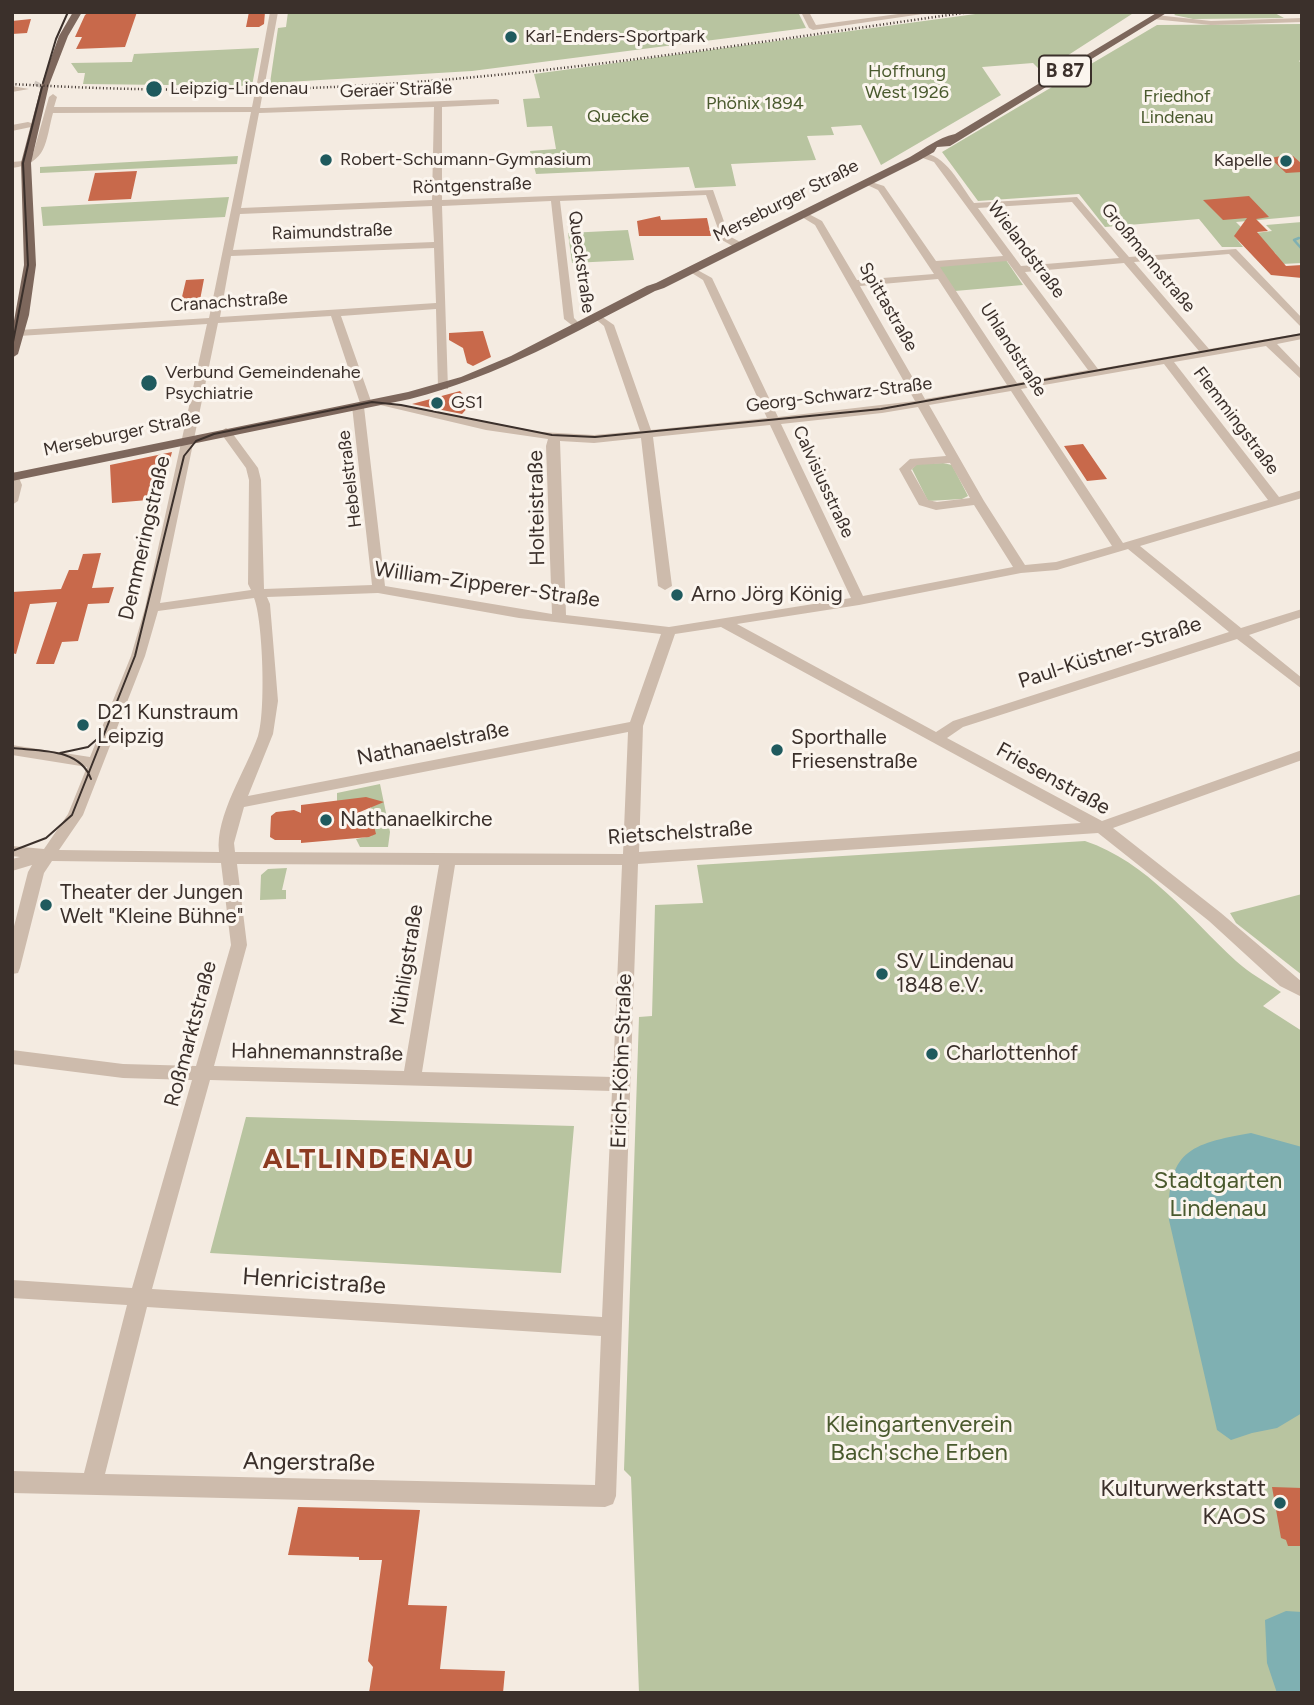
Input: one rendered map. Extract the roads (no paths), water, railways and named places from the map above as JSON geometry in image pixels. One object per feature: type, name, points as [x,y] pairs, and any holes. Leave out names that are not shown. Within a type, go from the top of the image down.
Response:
[{"type":"main road","points":[[26,163],[21,152],[28,125],[44,84],[53,73],[71,21],[78,12]]},
{"type":"main road","name":"Merseburger Straße","points":[[13,477],[190,435],[228,437],[444,387],[515,359],[598,317],[624,307],[802,214],[940,147],[1160,15]]},
{"type":"main road","points":[[12,354],[19,334],[30,265],[26,163],[44,84],[49,47],[61,16]]},
{"type":"street","points":[[261,83],[274,12]]},
{"type":"street","points":[[806,12],[813,28],[932,12]]},
{"type":"street","points":[[1160,15],[1210,23],[1302,20]]},
{"type":"street","points":[[12,89],[25,89]]},
{"type":"street","points":[[12,165],[26,163],[37,155],[53,97]]},
{"type":"street","name":"Demmeringstraße","points":[[12,968],[39,854],[67,827],[75,815],[138,656],[152,608],[258,97]]},
{"type":"street","name":"Geraer Straße","points":[[50,110],[256,110],[496,102]]},
{"type":"street","points":[[438,104],[437,204],[444,387]]},
{"type":"street","points":[[12,128],[28,125]]},
{"type":"street","name":"Wielandstraße","points":[[926,153],[937,160],[1096,374]]},
{"type":"street","name":"Uhlandstraße","points":[[867,182],[881,188],[942,276],[1013,388],[1124,545],[1302,685]]},
{"type":"street","name":"Röntgenstraße","points":[[236,211],[709,192],[725,238],[740,246]]},
{"type":"street","name":"Queckstraße","points":[[555,198],[569,319],[578,327]]},
{"type":"street","name":"Großmannstraße","points":[[971,206],[1074,199],[1207,353]]},
{"type":"street","name":"Spittastraße","points":[[802,214],[819,223],[978,501],[1021,569]]},
{"type":"street","name":"Raimundstraße","points":[[227,253],[439,245]]},
{"type":"street","points":[[1019,269],[1232,251],[1302,325]]},
{"type":"street","points":[[934,264],[1011,258]]},
{"type":"street","name":"Calvisiusstraße","points":[[692,270],[707,278],[859,601]]},
{"type":"street","points":[[854,283],[942,276]]},
{"type":"street","name":"Cranachstraße","points":[[19,334],[441,306]]},
{"type":"street","name":"Hebelstraße","points":[[335,312],[362,405],[380,582],[378,589]]},
{"type":"street","points":[[598,317],[609,325],[647,435],[664,586]]},
{"type":"street","name":"Georg-Schwarz-Straße","points":[[380,402],[452,419],[555,437],[594,439],[882,410],[1302,336]]},
{"type":"street","points":[[1269,342],[1302,377]]},
{"type":"street","name":"Flemmingstraße","points":[[1168,361],[1276,502]]},
{"type":"street","name":"Roßmarktstraße","points":[[92,1484],[139,1298],[205,1073],[239,945],[226,843],[237,803],[270,720],[271,701],[263,604],[255,584],[255,480],[252,468],[228,437]]},
{"type":"street","name":"Holteistraße","points":[[555,437],[552,446],[559,619]]},
{"type":"street","points":[[955,459],[914,463],[905,469],[923,502],[936,506],[978,501]]},
{"type":"street","points":[[12,501],[16,485],[13,477]]},
{"type":"street","name":"William-Zipperer-Straße","points":[[152,608],[258,593],[378,589],[504,612],[669,631],[765,617],[1021,569],[1081,561],[1124,545],[1302,494]]},
{"type":"street","name":"Paul-Küstner-Straße","points":[[935,739],[958,724],[1302,613]]},
{"type":"street","points":[[758,642],[765,617]]},
{"type":"street","name":"Friesenstraße","points":[[724,622],[1101,827],[1215,917],[1286,981],[1302,991]]},
{"type":"street","name":"Erich-Köhn-Straße","points":[[605,1496],[636,726],[669,631]]},
{"type":"street","name":"Nathanaelstraße","points":[[237,803],[636,726]]},
{"type":"street","points":[[12,750],[96,762]]},
{"type":"street","name":"Rietschelstraße","points":[[39,854],[71,857],[629,858],[1101,827],[1302,755]]},
{"type":"street","points":[[13,856],[42,844],[67,827]]},
{"type":"street","points":[[13,856],[26,863],[39,854]]},
{"type":"street","name":"Mühligstraße","points":[[412,1078],[448,859]]},
{"type":"street","name":"Hahnemannstraße","points":[[12,1057],[123,1071],[622,1084]]},
{"type":"street","name":"Henricistraße","points":[[12,1289],[612,1327]]},
{"type":"street","name":"Angerstraße","points":[[12,1482],[605,1496]]},
{"type":"water","points":[[1251,1133],[1302,1147],[1302,1413],[1277,1428],[1231,1440],[1217,1430],[1169,1220],[1169,1197],[1172,1179],[1186,1155],[1197,1147]]},
{"type":"water","points":[[1286,1611],[1302,1612],[1302,1693],[1277,1693],[1267,1663],[1265,1620]]},
{"type":"waterway","points":[[1299,238],[1294,240],[1301,248]]},
{"type":"tunnel","points":[[38,87],[40,83]]},
{"type":"tram line","points":[[43,83],[56,39],[68,12]]},
{"type":"tram line","points":[[12,347],[28,265],[23,163],[42,87]]},
{"type":"tram line","points":[[88,774],[135,656],[184,456],[196,441],[214,434],[372,402],[401,405],[552,435],[595,437],[881,409],[1302,334]]},
{"type":"tram line","points":[[60,753],[88,747],[103,734]]},
{"type":"tram line","points":[[12,748],[69,756],[88,774]]},
{"type":"tram line","points":[[12,851],[46,838],[72,815],[88,774]]},
{"type":"tram line","points":[[88,774],[91,779]]},
{"type":"railway","points":[[12,84],[237,90],[446,80],[596,64],[970,12]]},
{"type":"place","name":"Karl-Enders-Sportpark","points":[[511,37]]},
{"type":"place","name":"Leipzig-Lindenau","points":[[154,89]]},
{"type":"place","name":"Robert-Schumann-Gymnasium","points":[[326,160]]},
{"type":"place","name":"Kapelle","points":[[1286,161]]},
{"type":"place","name":"Verbund Gemeindenahe Psychiatrie","points":[[149,383]]},
{"type":"place","name":"GS1","points":[[437,403]]},
{"type":"place","name":"Arno Jörg König","points":[[677,595]]},
{"type":"place","name":"D21 Kunstraum Leipzig","points":[[83,725]]},
{"type":"place","name":"Sporthalle Friesenstraße","points":[[777,750]]},
{"type":"place","name":"Nathanaelkirche","points":[[326,820]]},
{"type":"place","name":"Theater der Jungen Welt \"Kleine Bühne\"","points":[[46,905]]},
{"type":"place","name":"SV Lindenau 1848 e.V.","points":[[882,974]]},
{"type":"place","name":"Charlottenhof","points":[[932,1054]]},
{"type":"place","name":"Kulturwerkstatt KAOS","points":[[1280,1503]]},
{"type":"district","name":"ALTLINDENAU","points":[[369,1160]]},
{"type":"park label","name":"Hoffnung West 1926","points":[[907,82]]},
{"type":"park label","name":"Phönix 1894","points":[[755,104]]},
{"type":"park label","name":"Friedhof Lindenau","points":[[1177,107]]},
{"type":"park label","name":"Quecke","points":[[618,117]]},
{"type":"park label","name":"Stadtgarten Lindenau","points":[[1218,1195]]},
{"type":"park label","name":"Kleingartenverein Bach'sche Erben","points":[[919,1439]]}]
